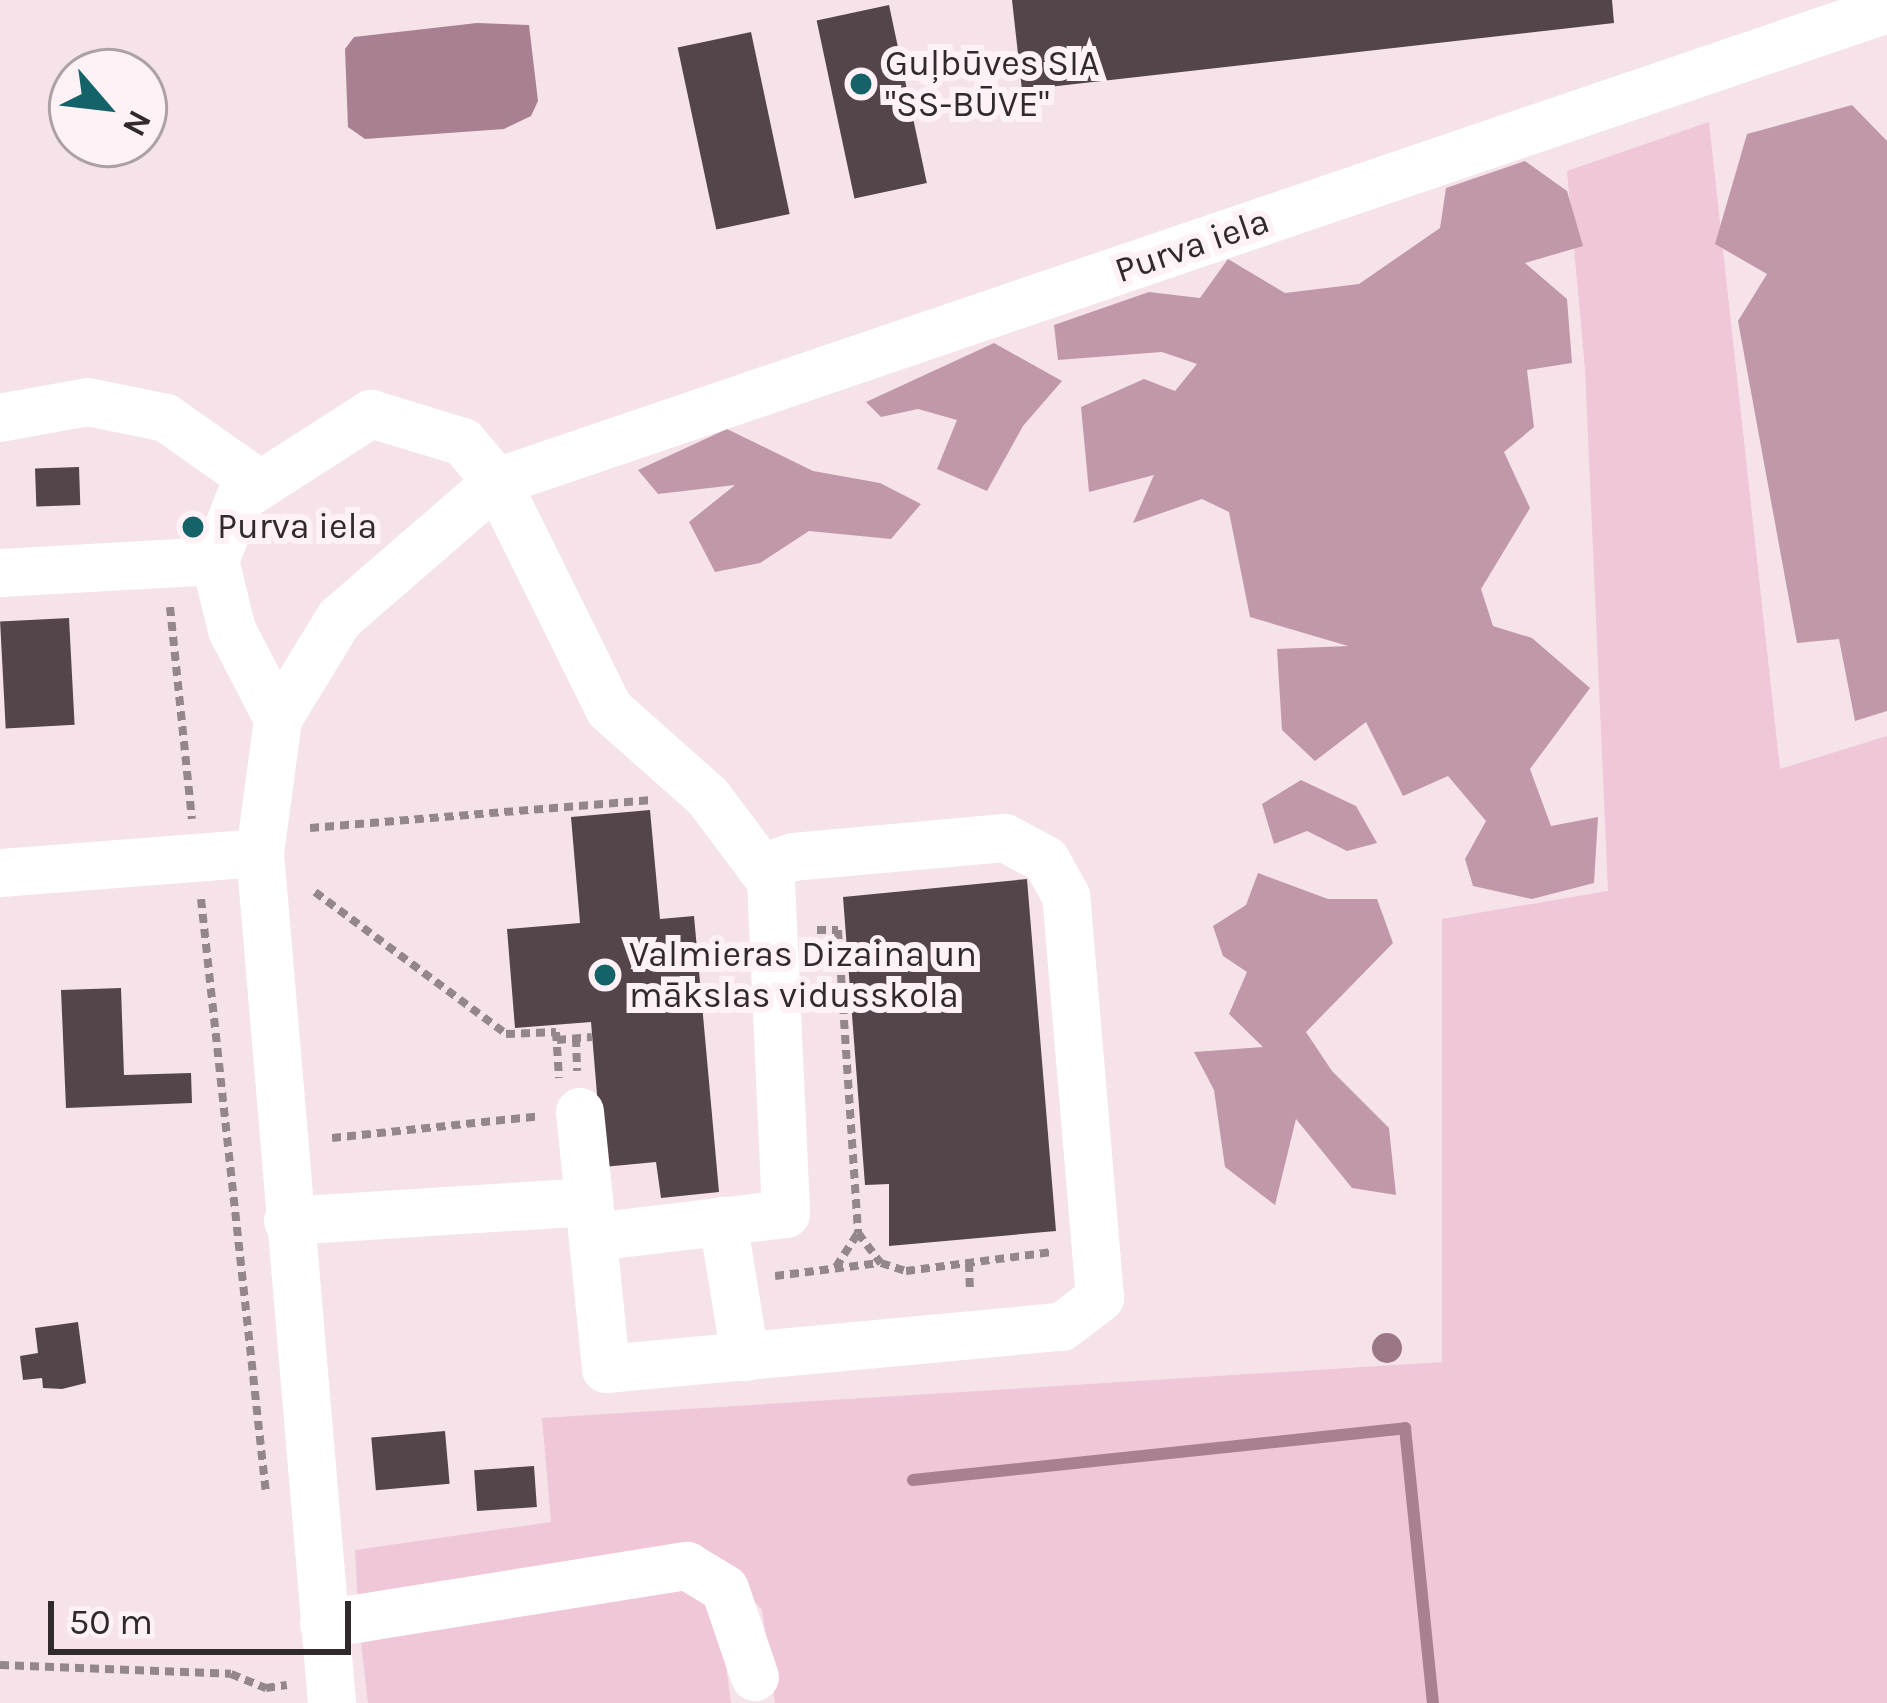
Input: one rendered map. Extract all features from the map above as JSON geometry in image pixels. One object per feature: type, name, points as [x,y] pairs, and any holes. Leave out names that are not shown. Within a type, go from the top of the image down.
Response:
[{"type":"street","name":"Purva iela","points":[[332,1703],[260,853],[278,719],[339,619],[497,482],[1887,9]]},
{"type":"street","points":[[0,418],[88,402],[166,418],[261,484]]},
{"type":"street","points":[[278,719],[232,630],[214,561],[240,498],[370,414],[463,442],[497,482],[609,710],[708,797],[771,881],[786,1214],[723,1221],[288,1221]]},
{"type":"street","points":[[0,573],[214,561]]},
{"type":"street","points":[[570,1113],[591,1220],[605,1369],[1062,1327],[1100,1298],[1066,896],[1046,860],[1005,838],[794,857],[761,868]]},
{"type":"street","points":[[0,873],[260,853]]},
{"type":"street","points":[[723,1221],[745,1357]]},
{"type":"street","points":[[324,1624],[687,1567],[725,1589],[754,1677]]},
{"type":"path","points":[[168,590],[192,820]]},
{"type":"path","points":[[310,828],[533,805],[708,797]]},
{"type":"path","points":[[199,880],[269,1519]]},
{"type":"path","points":[[315,892],[506,1034],[556,1032],[570,1113],[332,1138]]},
{"type":"path","points":[[773,930],[838,929],[858,1233],[880,1263]]},
{"type":"path","points":[[557,1040],[592,1037]]},
{"type":"path","points":[[835,1269],[858,1233]]},
{"type":"path","points":[[733,1281],[880,1263],[906,1271],[1052,1253],[1060,1244]]},
{"type":"path","points":[[285,1661],[289,1703]]},
{"type":"path","points":[[0,1664],[231,1674],[266,1688],[287,1685]]},
{"type":"shaded area","points":[[477,23],[529,25],[538,101],[531,116],[504,129],[365,139],[348,127],[345,49],[354,37]]},
{"type":"shaded area","points":[[1852,105],[1887,141],[1887,711],[1855,721],[1839,639],[1797,643],[1738,321],[1767,274],[1715,244],[1747,134]]},
{"type":"shaded area","points":[[1709,122],[1780,769],[1887,736],[1887,1703],[775,1703],[762,1610],[733,1578],[358,1606],[355,1550],[551,1522],[542,1418],[1442,1362],[1442,919],[1608,891],[1585,369],[1567,171]]},
{"type":"shaded area","points":[[1525,161],[1567,191],[1583,246],[1525,263],[1567,299],[1572,363],[1527,370],[1534,427],[1504,452],[1530,508],[1481,589],[1493,626],[1532,638],[1590,688],[1530,769],[1551,826],[1598,817],[1594,883],[1532,899],[1473,886],[1465,859],[1486,821],[1448,776],[1403,796],[1366,722],[1315,761],[1282,730],[1277,649],[1348,646],[1250,617],[1229,512],[1202,499],[1133,523],[1154,475],[1089,492],[1081,407],[1144,379],[1175,391],[1197,364],[1162,352],[1058,360],[1054,325],[1149,292],[1200,298],[1228,259],[1285,293],[1359,284],[1440,228],[1446,188]]},
{"type":"shaded area","points":[[994,343],[1062,381],[1023,426],[987,491],[937,469],[957,420],[918,409],[881,417],[866,402]]},
{"type":"shaded area","points":[[727,429],[813,471],[880,483],[921,504],[891,539],[809,531],[760,563],[715,572],[689,522],[735,485],[658,494],[638,470]]},
{"type":"shaded area","points":[[1301,780],[1356,806],[1377,843],[1347,851],[1307,831],[1274,844],[1262,804]]},
{"type":"shaded area","points":[[1258,873],[1328,899],[1377,899],[1393,943],[1306,1032],[1332,1071],[1389,1128],[1396,1195],[1352,1188],[1296,1119],[1275,1205],[1225,1167],[1214,1090],[1194,1052],[1263,1047],[1229,1014],[1247,972],[1223,956],[1213,926],[1246,905]]},
{"type":"shaded area","points":[[663,1583],[698,1595],[721,1629],[731,1703],[368,1703],[361,1643]]},
{"type":"building","points":[[1012,0],[1612,0],[1614,23],[1022,90]]},
{"type":"building","points":[[889,5],[927,183],[854,198],[817,20]]},
{"type":"building","points":[[751,32],[790,214],[716,230],[678,48]]},
{"type":"building","points":[[79,467],[80,505],[36,507],[35,469]]},
{"type":"building","points":[[69,618],[75,725],[6,728],[0,622]]},
{"type":"building","name":"Valmieras Dizaina un mākslas vidusskola","points":[[650,810],[660,919],[694,916],[719,1192],[661,1198],[656,1162],[603,1167],[591,1022],[515,1028],[507,929],[580,923],[571,817]]},
{"type":"building","points":[[1027,879],[1056,1231],[889,1246],[889,1184],[865,1185],[843,897]]},
{"type":"building","points":[[121,988],[124,1075],[191,1073],[192,1103],[66,1108],[61,990]]},
{"type":"building","points":[[78,1322],[86,1383],[62,1389],[43,1388],[42,1378],[23,1380],[20,1356],[38,1353],[35,1328]]},
{"type":"building","points":[[445,1431],[450,1484],[376,1490],[371,1437]]},
{"type":"building","points":[[534,1466],[537,1507],[477,1511],[474,1470]]},
{"type":"waterway","points":[[913,1480],[1405,1428],[1433,1703]]},
{"type":"place","name":"Guļbūves SIA \"SS-BŪVE\"","points":[[861,84]]},
{"type":"place","name":"Purva iela","points":[[193,527]]},
{"type":"place","name":"Valmieras Dizaina un mākslas vidusskola","points":[[605,975]]}]
